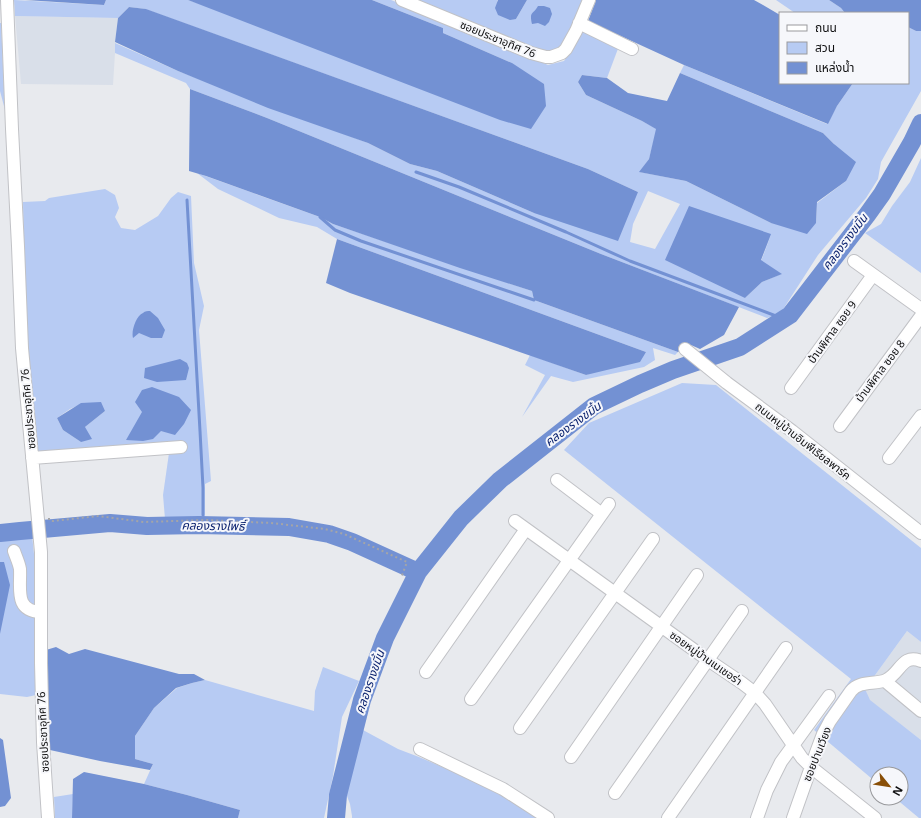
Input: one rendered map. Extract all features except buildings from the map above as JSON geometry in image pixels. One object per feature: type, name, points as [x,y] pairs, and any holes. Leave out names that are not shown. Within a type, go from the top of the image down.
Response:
[{"type":"street","name":"ซอยประชาอุทิศ 76","points":[[7,0],[22,348],[32,458],[43,513],[41,552],[40,663],[48,818]]},
{"type":"street","name":"ซอยประชาอุทิศ 76","points":[[402,0],[531,53],[546,57],[559,54],[570,44],[589,0]]},
{"type":"street","points":[[579,23],[632,50]]},
{"type":"street","points":[[854,261],[921,309]]},
{"type":"street","name":"บ้านพิศาล ซอย 9","points":[[791,388],[873,275]]},
{"type":"street","name":"บ้านพิศาล ซอย 8","points":[[840,426],[921,316]]},
{"type":"street","name":"ถนนหมู่บ้านอิมพีเรียลพาร์ค","points":[[685,349],[921,533]]},
{"type":"street","points":[[889,458],[921,416]]},
{"type":"street","points":[[32,458],[181,447]]},
{"type":"street","points":[[471,699],[605,509],[557,480]]},
{"type":"street","name":"ซอยหมู่บ้านเนเชอร่า","points":[[515,521],[755,693],[765,704],[802,758],[811,767],[875,818]]},
{"type":"street","points":[[426,672],[526,529]]},
{"type":"street","points":[[520,728],[653,539]]},
{"type":"street","points":[[14,551],[19,567],[20,594],[23,603],[28,610],[41,612]]},
{"type":"street","points":[[571,757],[697,575]]},
{"type":"street","points":[[615,793],[742,611]]},
{"type":"street","points":[[668,818],[786,648]]},
{"type":"street","points":[[921,661],[911,659],[905,662],[885,681],[921,711]]},
{"type":"street","name":"ซอยปานเวียง","points":[[793,818],[823,734],[838,710],[855,686],[885,681]]},
{"type":"street","points":[[757,818],[767,790],[781,762],[829,696]]},
{"type":"street","points":[[420,749],[502,789],[548,818]]},
{"type":"path","points":[[43,513],[49,520],[53,521],[98,516],[144,522],[206,520],[271,523],[325,529],[344,534],[407,562],[401,578]]},
{"type":"shaded area","points":[[15,16],[118,18],[115,42],[113,85],[21,84]]},
{"type":"shaded area","points":[[907,631],[921,642],[921,740],[869,700],[865,689]]},
{"type":"green space","points":[[14,0],[104,5],[106,0],[188,0],[203,5],[512,63],[443,33],[443,28],[372,0],[391,0],[445,21],[548,65],[564,61],[572,50],[588,21],[622,38],[607,78],[582,75],[578,82],[586,95],[657,129],[649,159],[640,172],[686,181],[771,223],[816,223],[817,203],[846,181],[834,144],[823,133],[680,73],[684,65],[827,124],[852,84],[909,84],[909,28],[916,31],[921,31],[921,91],[881,162],[878,179],[866,198],[818,255],[780,314],[767,318],[601,254],[267,118],[190,89],[186,83],[115,53],[115,43],[178,71],[368,143],[410,164],[437,171],[534,213],[638,192],[588,169],[145,9],[129,7],[118,18],[15,16]],"holes":[[[648,191],[680,204],[655,249],[630,242],[633,224]],[[771,235],[761,261],[781,274],[762,282],[745,298]]]},
{"type":"green space","points":[[412,0],[498,0],[497,1],[516,19],[527,0],[585,0],[564,44],[557,49],[543,52]]},
{"type":"green space","points":[[776,0],[829,0],[844,12],[794,12]]},
{"type":"green space","points":[[1,23],[5,110],[0,91]]},
{"type":"green space","points":[[921,158],[921,273],[865,233],[881,224],[910,182]]},
{"type":"green space","points":[[197,173],[320,217],[333,224],[532,291],[534,300],[678,352],[675,355],[653,348],[655,360],[644,367],[573,382],[551,376],[522,417],[545,375],[525,365],[530,355],[586,375],[646,352],[337,239],[317,227],[279,218],[218,189]]},
{"type":"green space","points":[[105,189],[115,195],[119,208],[115,217],[121,228],[135,230],[158,216],[171,198],[178,192],[191,196],[194,263],[204,306],[199,330],[211,481],[205,484],[205,519],[165,519],[163,495],[170,446],[38,454],[31,396],[25,316],[23,202],[45,201],[49,198]],"holes":[[[81,404],[105,411],[85,427],[81,442],[63,430],[57,418],[70,409]]]},
{"type":"green space","points":[[682,383],[716,385],[921,548],[921,642],[907,631],[865,689],[870,700],[921,740],[921,818],[905,806],[909,806],[909,766],[869,766],[869,776],[814,730],[851,679],[564,450],[589,423]]},
{"type":"green space","points":[[32,535],[34,554],[36,695],[27,697],[0,694],[0,634],[4,562],[0,562],[0,539]]},
{"type":"green space","points":[[323,667],[359,681],[342,717],[333,776],[324,818],[238,818],[240,810],[144,784],[153,764],[135,759],[135,736],[154,708],[177,688],[205,680],[314,711],[315,691]]},
{"type":"green space","points":[[363,730],[398,749],[484,785],[544,818],[352,818],[350,804],[345,791],[350,769]]},
{"type":"green space","points":[[73,794],[72,818],[55,818],[54,797]]},
{"type":"water","points":[[25,0],[106,0],[104,5]]},
{"type":"water","points":[[188,0],[372,0],[443,28],[443,33],[512,63],[544,84],[546,106],[531,129],[500,120]]},
{"type":"water","points":[[498,0],[527,0],[516,19],[510,20],[498,15],[495,8]]},
{"type":"water","points":[[596,0],[754,0],[779,14],[779,84],[852,84],[837,106],[828,124],[684,65],[588,21]]},
{"type":"water","points":[[829,0],[921,0],[921,31],[916,31],[909,28],[909,12],[844,12]]},
{"type":"water","points":[[538,6],[550,8],[552,14],[549,22],[545,26],[538,23],[532,24],[531,15]]},
{"type":"water","points":[[129,7],[146,9],[588,169],[638,192],[618,241],[534,213],[437,171],[410,164],[368,143],[268,108],[178,71],[115,42],[118,18]]},
{"type":"water","points":[[680,73],[823,133],[856,162],[846,181],[817,202],[816,223],[807,234],[771,223],[686,181],[639,172],[649,159],[656,129],[586,95],[578,82],[582,75],[607,78],[628,93],[667,101]]},
{"type":"water","points":[[190,89],[267,118],[601,254],[739,307],[724,335],[700,349],[691,345],[678,352],[534,300],[532,291],[333,224],[320,217],[189,171]]},
{"type":"water","points":[[689,206],[771,234],[761,260],[782,274],[762,282],[745,298],[665,260]]},
{"type":"water","points":[[337,239],[646,352],[640,362],[586,375],[350,293],[326,283]]},
{"type":"water","points":[[150,311],[158,318],[165,330],[162,338],[151,338],[139,333],[133,338],[133,328],[136,320],[140,315]]},
{"type":"water","points":[[180,359],[187,363],[189,368],[186,380],[157,382],[144,378],[145,368]]},
{"type":"water","points":[[152,387],[179,397],[191,410],[184,424],[175,435],[161,431],[153,439],[143,441],[126,440],[142,412],[135,402],[142,390]]},
{"type":"water","points":[[101,402],[105,411],[85,427],[92,439],[81,442],[63,430],[57,418],[81,403]]},
{"type":"water","points":[[0,562],[4,562],[10,585],[0,634]]},
{"type":"water","points":[[56,647],[69,654],[85,649],[179,674],[194,674],[205,680],[176,688],[154,708],[135,736],[135,759],[153,764],[150,770],[50,750],[46,705],[46,650]]},
{"type":"water","points":[[0,738],[3,740],[11,798],[5,806],[0,807]]},
{"type":"water","points":[[84,772],[144,784],[240,810],[238,818],[72,818],[73,779]]},
{"type":"waterway","name":"คลองรางขมิ้น","points":[[336,818],[338,795],[362,700],[385,638],[418,572],[461,518],[500,480],[594,406],[673,370],[740,347],[790,315],[882,194],[912,142],[921,123]]},
{"type":"waterway","points":[[416,172],[459,187],[630,261],[784,319]]},
{"type":"waterway","points":[[187,200],[203,488],[203,515]]},
{"type":"waterway","points":[[320,217],[335,230],[361,241],[534,300]]},
{"type":"waterway","name":"คลองรางโพธิ์","points":[[0,533],[110,523],[147,526],[199,525],[289,527],[329,534],[352,542],[418,572]]}]
